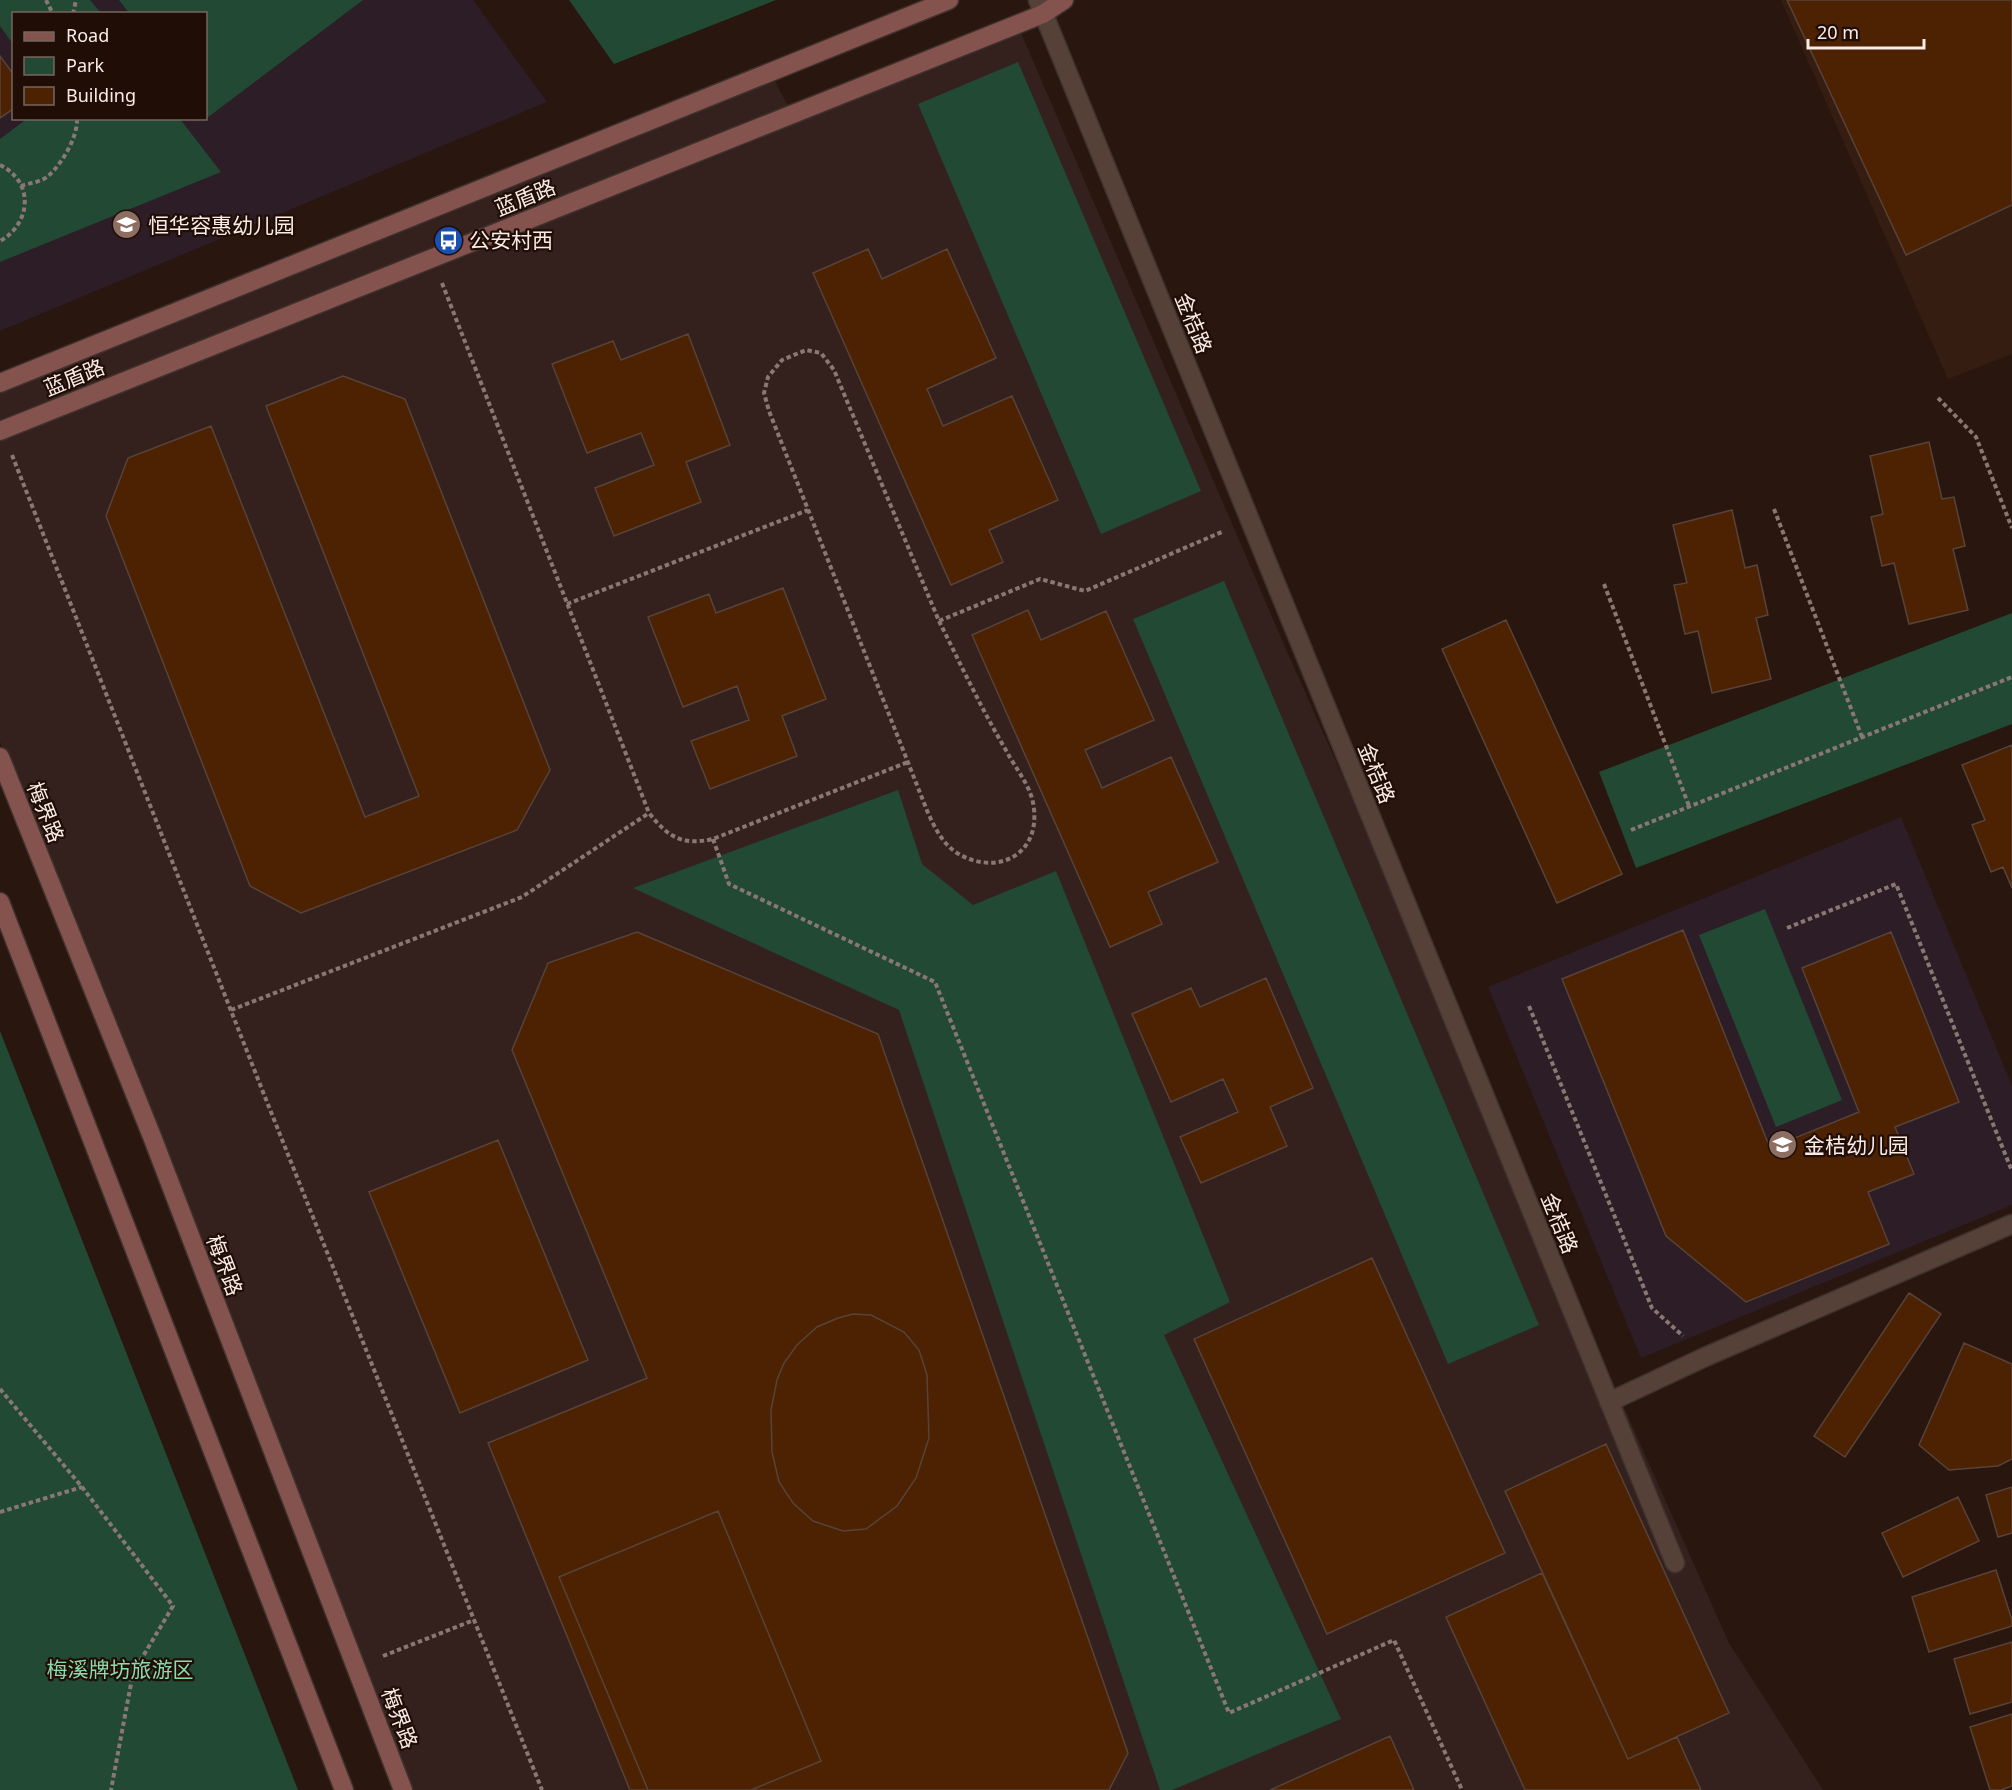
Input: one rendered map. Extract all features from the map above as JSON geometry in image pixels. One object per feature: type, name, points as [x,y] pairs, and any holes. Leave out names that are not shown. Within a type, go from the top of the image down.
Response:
[{"type":"street","name":"蓝盾路","points":[[0,383],[949,0]]},
{"type":"street","name":"蓝盾路","points":[[1,430],[1041,7],[1064,0]]},
{"type":"street","name":"金桔路","points":[[1041,7],[1675,1563]]},
{"type":"street","name":"梅界路","points":[[0,757],[157,1150],[404,1790]]},
{"type":"street","points":[[0,902],[344,1790]]},
{"type":"street","points":[[1609,1402],[1705,1357],[2012,1224]]},
{"type":"path","points":[[21,186],[47,178],[66,154],[78,128],[77,120]]},
{"type":"path","points":[[0,165],[13,174],[25,198],[22,218],[11,235],[0,241]]},
{"type":"path","points":[[440,279],[649,813],[662,830],[679,839],[696,843],[713,839],[908,762]]},
{"type":"path","points":[[806,350],[821,353],[834,370],[939,621],[1007,752],[1029,788],[1034,808],[1034,828],[1025,846],[1014,858],[995,863],[975,862],[955,852],[939,836],[769,411],[764,393],[768,377],[782,360],[806,350]]},
{"type":"path","points":[[1938,398],[1976,437],[2012,528]]},
{"type":"path","points":[[1,430],[542,1790]]},
{"type":"path","points":[[1774,508],[1862,737]]},
{"type":"path","points":[[567,604],[808,510]]},
{"type":"path","points":[[939,621],[1040,579],[1085,591],[1250,520]]},
{"type":"path","points":[[1604,584],[1689,806]]},
{"type":"path","points":[[1631,830],[2012,677]]},
{"type":"path","points":[[231,1010],[522,897],[649,813]]},
{"type":"path","points":[[713,839],[729,884],[935,982],[1229,1713],[1394,1640],[1462,1790]]},
{"type":"path","points":[[1787,928],[1896,884],[2012,1171]]},
{"type":"path","points":[[1528,1006],[1652,1308],[1705,1357]]},
{"type":"path","points":[[0,1389],[82,1487],[173,1606],[133,1672],[111,1790]]},
{"type":"path","points":[[0,1512],[82,1487]]},
{"type":"path","points":[[356,1666],[474,1620]]},
{"type":"shaded area","name":"恒华容惠幼儿园","points":[[0,0],[473,0],[547,102],[0,331]]},
{"type":"shaded area","points":[[1781,0],[2012,0],[2012,354],[1948,379]]},
{"type":"shaded area","points":[[1015,19],[1285,647],[1729,1643],[1823,1790],[403,1790],[0,742],[0,379],[767,66],[790,110]]},
{"type":"shaded area","name":"金桔幼儿园","points":[[1901,817],[2012,1086],[2012,1205],[1641,1358],[1488,987]]},
{"type":"green space","points":[[0,0],[90,0],[100,12],[12,12],[12,43],[0,26]]},
{"type":"green space","points":[[119,0],[363,0],[207,118],[207,12],[128,12]]},
{"type":"green space","points":[[569,0],[776,0],[614,64]]},
{"type":"green space","points":[[1018,62],[1201,491],[1101,534],[918,104]]},
{"type":"green space","points":[[25,120],[181,120],[221,172],[0,262],[0,139]]},
{"type":"green space","points":[[1224,581],[1539,1325],[1448,1364],[1133,619]]},
{"type":"green space","points":[[2012,613],[2012,724],[1636,868],[1599,772]]},
{"type":"green space","points":[[898,790],[922,864],[973,905],[1056,871],[1230,1302],[1164,1335],[1341,1719],[1172,1790],[1160,1790],[899,1010],[633,888]]},
{"type":"green space","points":[[1765,909],[1842,1100],[1776,1127],[1699,935]]},
{"type":"green space","name":"梅溪牌坊旅游区","points":[[0,1031],[298,1790],[0,1790]]},
{"type":"building","points":[[1787,0],[2012,0],[2012,205],[1906,255]]},
{"type":"building","points":[[0,56],[12,72],[12,109],[0,118]]},
{"type":"building","points":[[868,249],[882,279],[947,249],[996,358],[927,389],[943,426],[1012,396],[1058,500],[989,530],[1003,562],[951,585],[813,273]]},
{"type":"building","points":[[688,334],[730,445],[686,462],[701,502],[614,536],[595,488],[654,465],[641,433],[587,453],[552,364],[613,341],[621,360]]},
{"type":"building","points":[[343,376],[405,399],[550,770],[517,830],[301,913],[250,886],[106,516],[128,458],[211,426],[365,817],[419,796],[266,406]]},
{"type":"building","points":[[1929,442],[1942,499],[1954,497],[1965,546],[1953,549],[1968,610],[1909,624],[1894,563],[1882,566],[1871,517],[1883,514],[1870,456]]},
{"type":"building","points":[[1732,510],[1745,568],[1757,565],[1768,615],[1756,618],[1771,679],[1712,693],[1698,631],[1685,634],[1674,585],[1687,583],[1673,525]]},
{"type":"building","points":[[783,588],[826,699],[782,716],[797,756],[710,789],[691,741],[749,720],[737,686],[683,707],[648,617],[709,594],[716,613]]},
{"type":"building","points":[[1028,610],[1041,640],[1106,611],[1154,720],[1085,750],[1102,788],[1171,757],[1218,862],[1148,892],[1162,924],[1110,947],[972,635]]},
{"type":"building","points":[[1506,620],[1622,874],[1557,903],[1442,649]]},
{"type":"building","points":[[2012,745],[2012,888],[2003,867],[1991,872],[1972,825],[1985,820],[1962,765]]},
{"type":"building","points":[[1683,930],[1770,1148],[1859,1112],[1802,968],[1891,932],[1959,1102],[1895,1127],[1914,1174],[1868,1192],[1889,1244],[1746,1302],[1666,1236],[1562,979]]},
{"type":"building","points":[[637,932],[878,1034],[1128,1753],[1109,1790],[630,1790],[488,1443],[647,1378],[512,1050],[548,963]]},
{"type":"building","points":[[1266,978],[1313,1088],[1270,1107],[1287,1146],[1201,1183],[1180,1137],[1238,1112],[1223,1079],[1171,1102],[1132,1014],[1191,988],[1200,1007]]},
{"type":"building","points":[[498,1140],[588,1360],[460,1413],[369,1192]]},
{"type":"building","points":[[1372,1258],[1505,1553],[1327,1634],[1194,1339]]},
{"type":"building","points":[[1909,1293],[1941,1314],[1845,1457],[1814,1436]]},
{"type":"building","points":[[853,1314],[871,1315],[904,1332],[919,1350],[927,1375],[929,1438],[916,1478],[897,1506],[866,1529],[843,1531],[813,1521],[793,1503],[779,1482],[772,1452],[771,1410],[777,1380],[784,1363],[797,1345],[817,1327]]},
{"type":"building","points":[[1964,1343],[2012,1364],[2012,1459],[1998,1466],[1949,1470],[1919,1445]]},
{"type":"building","points":[[1606,1444],[1729,1713],[1628,1759],[1505,1491]]},
{"type":"building","points":[[2012,1487],[2012,1533],[1998,1537],[1986,1495]]},
{"type":"building","points":[[1958,1497],[1979,1541],[1903,1577],[1882,1533]]},
{"type":"building","points":[[718,1511],[821,1761],[751,1790],[648,1790],[559,1577]]},
{"type":"building","points":[[1996,1570],[2012,1626],[1929,1652],[1912,1597]]},
{"type":"building","points":[[1542,1573],[1628,1759],[1677,1737],[1701,1790],[1525,1790],[1446,1617]]},
{"type":"building","points":[[2012,1642],[2012,1702],[1970,1714],[1954,1659]]},
{"type":"building","points":[[2012,1714],[2012,1786],[2001,1790],[1990,1790],[1970,1727]]},
{"type":"building","points":[[1390,1736],[1414,1790],[1270,1790]]},
{"type":"place","name":"恒华容惠幼儿园","points":[[127,225]]},
{"type":"place","name":"公安村西","points":[[448,240]]},
{"type":"place","name":"金桔幼儿园","points":[[1783,1145]]}]
